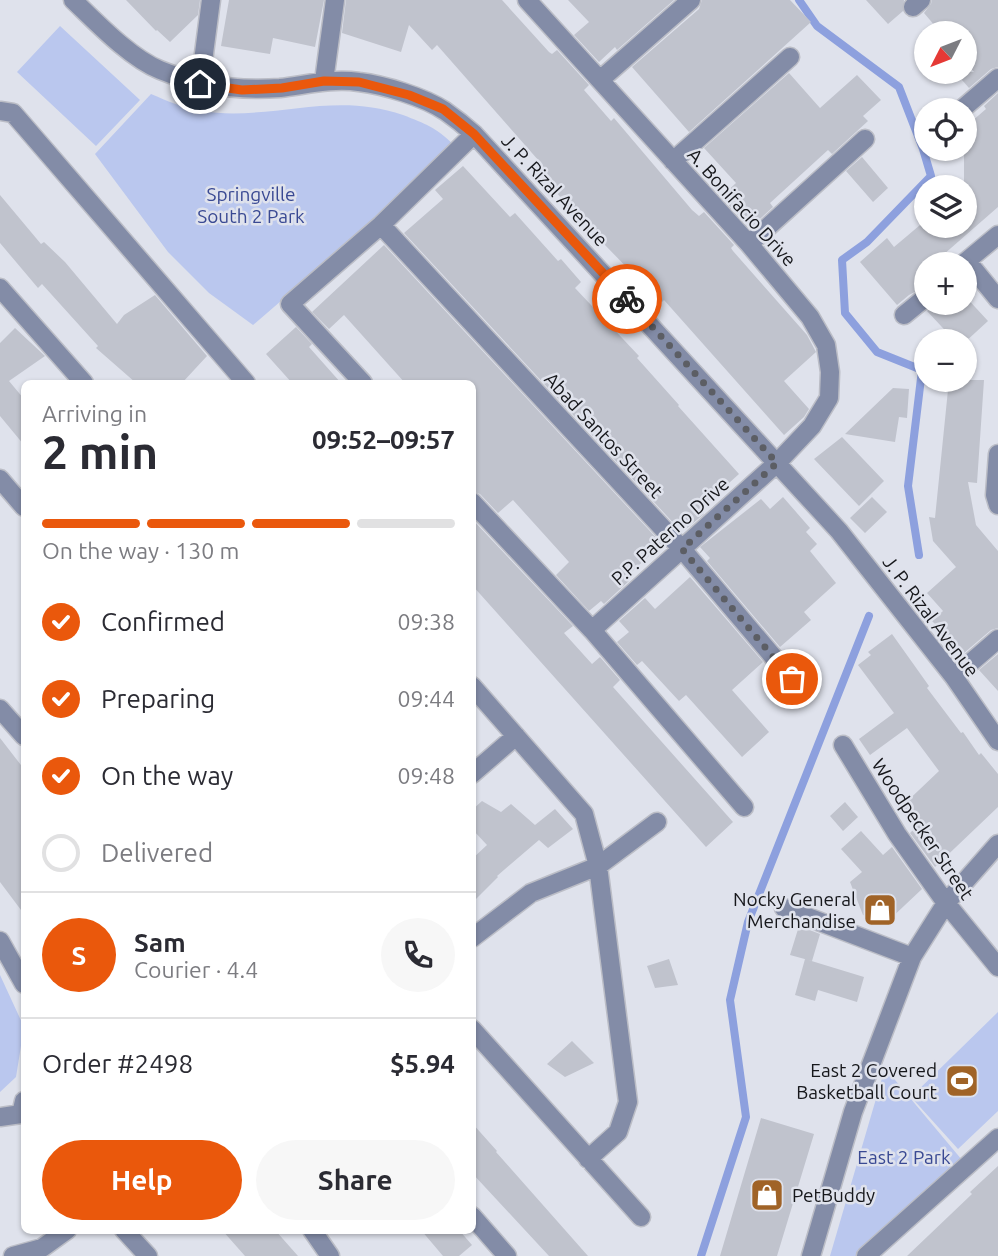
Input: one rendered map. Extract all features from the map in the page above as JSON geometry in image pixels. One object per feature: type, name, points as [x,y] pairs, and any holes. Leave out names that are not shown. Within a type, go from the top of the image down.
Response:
[{"type":"street","name":"J. P. Rizal Avenue","points":[[73,0],[121,44],[157,69],[200,84],[242,90],[282,88],[324,81],[359,82],[409,95],[443,109],[474,134],[839,531],[954,677],[998,741]]},
{"type":"street","points":[[200,84],[211,0]]},
{"type":"street","points":[[324,81],[335,0]]},
{"type":"street","name":"A. Bonifacio Drive","points":[[527,0],[749,244],[810,317],[826,345],[830,372],[829,398],[811,426],[777,463]]},
{"type":"street","points":[[600,80],[691,0]]},
{"type":"street","points":[[673,161],[790,57]]},
{"type":"street","points":[[975,98],[998,78]]},
{"type":"street","points":[[0,111],[13,113],[243,380]]},
{"type":"street","points":[[360,380],[290,304],[381,225],[474,134]]},
{"type":"street","points":[[749,244],[865,139]]},
{"type":"street","name":"Abad Santos Street","points":[[381,225],[682,549],[792,679]]},
{"type":"street","points":[[977,253],[998,235]]},
{"type":"street","points":[[977,276],[998,299]]},
{"type":"street","points":[[0,288],[81,380]]},
{"type":"street","points":[[904,315],[914,307]]},
{"type":"street","points":[[998,454],[995,495],[998,505]]},
{"type":"street","name":"P.P. Paterno Drive","points":[[592,631],[777,463]]},
{"type":"street","points":[[0,479],[21,504]]},
{"type":"street","points":[[476,506],[592,631],[744,807]]},
{"type":"street","points":[[954,677],[998,639]]},
{"type":"street","points":[[476,691],[584,814],[598,866],[628,1102],[618,1132],[588,1159]]},
{"type":"street","points":[[0,709],[21,733]]},
{"type":"street","points":[[476,771],[516,736]]},
{"type":"street","name":"Woodpecker Street","points":[[843,745],[897,834],[946,903],[998,967]]},
{"type":"street","points":[[476,935],[531,893],[598,866],[657,822]]},
{"type":"street","points":[[811,1256],[853,1112],[912,957],[946,903],[998,844]]},
{"type":"street","points":[[784,908],[912,957]]},
{"type":"street","points":[[0,941],[21,980]]},
{"type":"street","points":[[476,1033],[641,1217]]},
{"type":"street","points":[[0,1117],[21,1112]]},
{"type":"street","points":[[866,1256],[998,1138]]},
{"type":"street","points":[[476,1221],[507,1256]]},
{"type":"street","points":[[13,1256],[42,1248],[61,1234]]},
{"type":"street","points":[[128,1234],[148,1256]]},
{"type":"street","points":[[315,1234],[330,1256]]},
{"type":"green space","points":[[60,26],[140,100],[96,146],[17,72]]},
{"type":"green space","name":"Springville South 2 Park","points":[[151,94],[195,110],[227,113],[351,105],[377,108],[424,124],[453,144],[369,225],[253,325],[209,293],[168,252],[95,154]]},
{"type":"green space","points":[[0,975],[21,1020],[21,1046],[16,1077],[0,1092]]},
{"type":"green space","name":"East 2 Covered Basketball Court","points":[[998,1012],[998,1111],[958,1149],[911,1097]]},
{"type":"green space","name":"East 2 Park","points":[[885,1068],[962,1160],[858,1256],[830,1256]]},
{"type":"building","points":[[126,0],[200,0],[198,15],[170,42]]},
{"type":"building","points":[[229,0],[324,0],[315,47],[273,38],[270,54],[221,46]]},
{"type":"building","points":[[346,0],[502,0],[549,52],[552,54],[557,50],[589,85],[584,90],[611,121],[614,118],[692,210],[699,216],[704,212],[734,245],[731,248],[733,251],[807,335],[816,352],[784,381],[809,409],[804,417],[784,435],[664,300],[662,302],[639,276],[637,278],[573,212],[534,166],[539,161],[437,45],[432,50],[409,25],[401,52],[342,33]]},
{"type":"building","points":[[568,0],[674,0],[617,50],[615,47],[599,62],[574,35],[589,22]]},
{"type":"building","points":[[702,0],[790,0],[811,22],[689,132],[632,67],[699,9]]},
{"type":"building","points":[[866,0],[904,0],[903,11],[888,24]]},
{"type":"building","points":[[932,0],[998,0],[998,67],[991,69],[977,81],[977,21],[931,21],[924,13]]},
{"type":"building","points":[[789,73],[820,108],[857,75],[881,100],[863,116],[868,121],[832,154],[828,150],[770,203],[773,207],[750,228],[721,197],[736,183],[704,148]]},
{"type":"building","points":[[998,93],[998,207],[977,225],[977,175],[964,175],[964,161],[977,161],[977,117],[986,109],[984,106]]},
{"type":"building","points":[[862,157],[888,188],[873,202],[846,171]]},
{"type":"building","points":[[463,166],[510,217],[515,213],[558,261],[561,259],[581,282],[575,288],[639,356],[637,358],[739,474],[700,509],[704,514],[685,530],[682,527],[679,529],[404,233],[443,199],[435,190]]},
{"type":"building","points":[[0,195],[41,244],[44,242],[65,262],[117,324],[124,315],[155,295],[207,356],[185,380],[133,380],[96,348],[98,346],[42,284],[38,288],[0,243]]},
{"type":"building","points":[[914,230],[914,238],[962,238],[946,252],[914,252],[914,292],[897,305],[860,262],[887,238],[894,247]]},
{"type":"building","points":[[384,245],[662,544],[626,577],[629,581],[604,604],[601,601],[589,611],[556,575],[569,562],[513,500],[498,513],[476,492],[476,380],[402,380],[344,315],[329,329],[312,312]]},
{"type":"building","points":[[977,309],[988,321],[977,331],[944,329],[931,315],[977,315]]},
{"type":"building","points":[[296,327],[312,344],[309,347],[338,380],[289,380],[266,354]]},
{"type":"building","points":[[15,328],[45,356],[9,381],[21,395],[21,441],[0,416],[0,343]]},
{"type":"building","points":[[977,380],[984,380],[977,483],[968,482],[976,525],[998,551],[998,628],[991,630],[964,653],[932,621],[943,611],[927,593],[956,567],[933,541],[929,517],[935,518],[948,392],[977,392]]},
{"type":"building","points":[[893,388],[909,389],[907,418],[899,417],[895,442],[845,434]]},
{"type":"building","points":[[842,437],[884,481],[859,506],[814,459]]},
{"type":"building","points":[[783,497],[810,528],[806,532],[817,544],[810,551],[836,583],[804,612],[811,620],[780,647],[707,561],[710,558],[700,547],[761,499],[770,509]]},
{"type":"building","points":[[872,497],[887,512],[865,533],[850,518]]},
{"type":"building","points":[[476,523],[573,626],[564,633],[592,664],[600,657],[620,680],[613,687],[733,822],[706,847],[476,589]]},
{"type":"building","points":[[690,577],[763,662],[732,690],[769,732],[742,757],[686,695],[679,701],[642,661],[637,665],[617,642],[629,632],[619,621],[645,598],[655,609]]},
{"type":"building","points":[[892,634],[929,686],[927,688],[961,733],[963,732],[979,755],[981,753],[998,774],[998,807],[935,867],[910,833],[916,827],[899,809],[939,771],[907,728],[870,755],[859,739],[894,713],[858,665],[871,655],[868,652]]},
{"type":"building","points":[[998,654],[998,691],[979,670]]},
{"type":"building","points":[[0,738],[21,765],[21,910],[0,882]]},
{"type":"building","points":[[482,801],[501,812],[511,804],[535,825],[555,809],[573,829],[548,848],[539,840],[497,876],[476,899],[476,855],[487,845],[476,833],[476,806]]},
{"type":"building","points":[[845,802],[858,817],[843,831],[830,816]]},
{"type":"building","points":[[861,831],[883,855],[892,847],[922,889],[887,922],[863,915],[850,882],[862,872],[841,849]]},
{"type":"building","points":[[799,926],[820,934],[812,961],[790,955]]},
{"type":"building","points":[[669,959],[678,985],[655,988],[647,966]]},
{"type":"building","points":[[805,959],[864,977],[857,1002],[818,990],[815,1001],[795,995]]},
{"type":"building","points":[[572,1041],[594,1063],[565,1077],[547,1064]]},
{"type":"building","name":"PetBuddy","points":[[761,1118],[814,1134],[777,1256],[720,1256]]},
{"type":"building","points":[[476,1127],[588,1256],[549,1256],[476,1177]]},
{"type":"building","points":[[998,1166],[998,1256],[907,1256],[972,1194],[970,1192]]},
{"type":"building","points":[[226,1234],[279,1234],[298,1256],[245,1256]]},
{"type":"building","points":[[424,1234],[462,1234],[472,1245],[459,1256],[443,1256]]},
{"type":"waterway","points":[[799,0],[817,26],[899,87],[931,176],[867,242],[842,260],[845,313],[877,352],[922,370],[908,486],[919,555]]},
{"type":"waterway","points":[[701,1256],[746,1117],[730,1000],[748,922],[869,616]]},
{"type":"way so far","points":[[627,299],[777,463],[682,549],[792,679]]},
{"type":"place","name":"Nocky General Merchandise","points":[[880,910]]},
{"type":"place","name":"East 2 Covered Basketball Court","points":[[962,1081]]},
{"type":"place","name":"PetBuddy","points":[[767,1195]]},
{"type":"route","points":[[200,84],[242,90],[282,88],[324,81],[359,82],[409,95],[443,109],[474,134],[627,299]]}]
